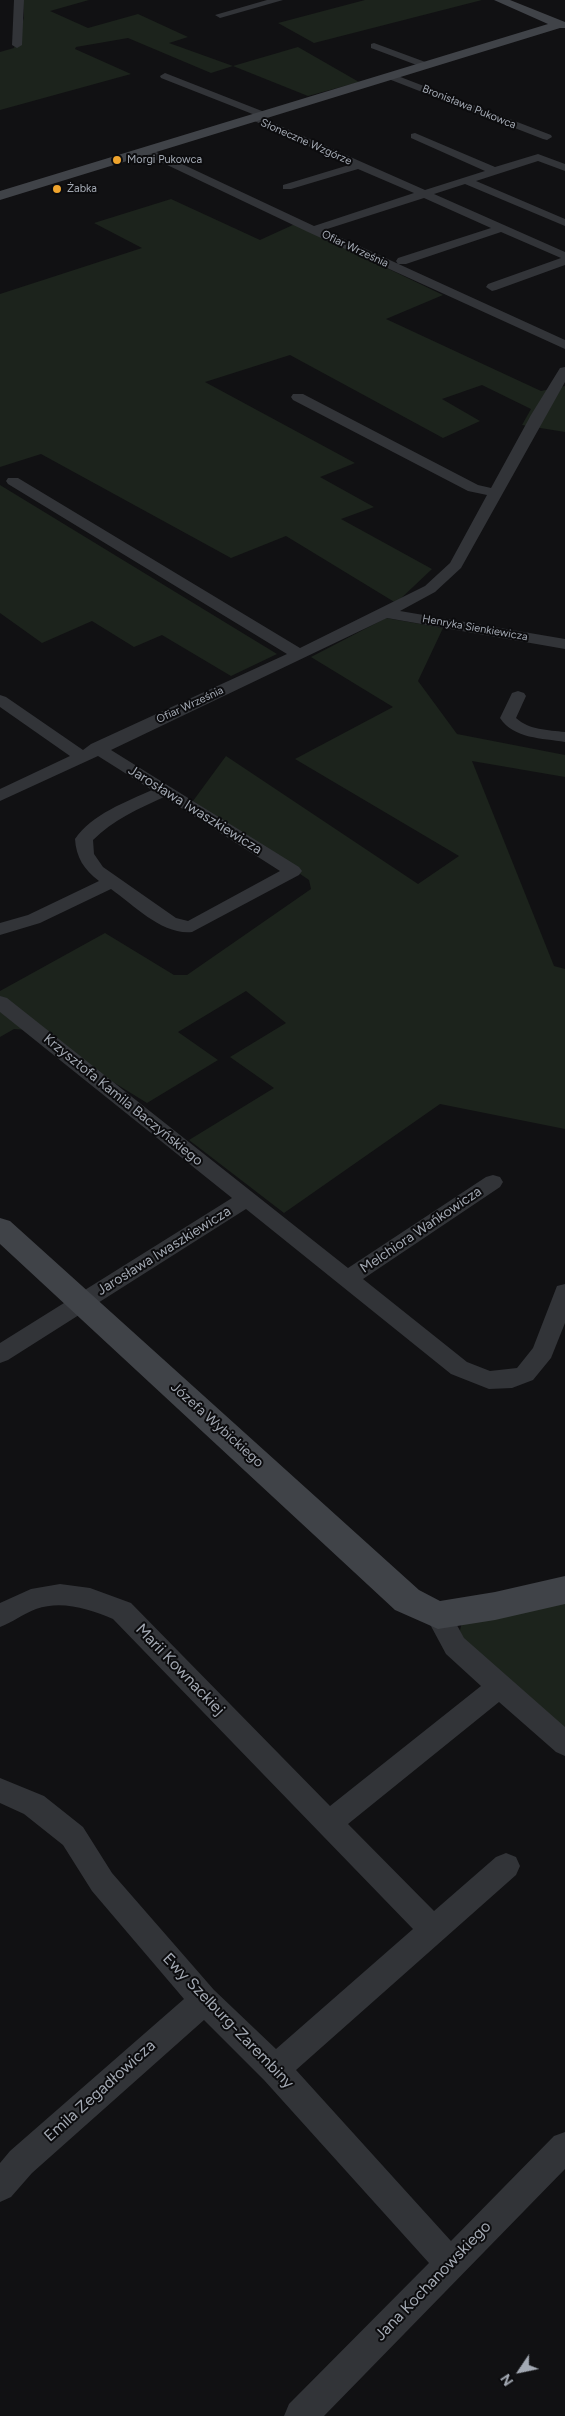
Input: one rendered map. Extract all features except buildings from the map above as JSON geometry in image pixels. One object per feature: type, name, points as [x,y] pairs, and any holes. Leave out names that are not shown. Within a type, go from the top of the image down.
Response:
[{"type":"street","points":[[17,45],[19,0]]},
{"type":"street","points":[[220,16],[278,0]]},
{"type":"street","points":[[500,0],[563,24]]},
{"type":"street","name":"Bronisława Pukowca","points":[[0,196],[563,24]]},
{"type":"street","name":"Bronisława Pukowca","points":[[374,46],[425,65]]},
{"type":"street","points":[[165,76],[258,117]]},
{"type":"street","name":"Bronisława Pukowca","points":[[390,76],[547,137]]},
{"type":"street","name":"Słoneczne Wzgórze","points":[[258,117],[359,165],[565,256]]},
{"type":"street","points":[[415,136],[496,170]]},
{"type":"street","name":"Ofiar Września","points":[[146,151],[312,230],[565,345]]},
{"type":"street","points":[[312,230],[538,157],[565,168]]},
{"type":"street","name":"Słoneczne Wzgórze","points":[[287,187],[359,165]]},
{"type":"street","points":[[465,180],[565,222]]},
{"type":"street","points":[[402,261],[502,228]]},
{"type":"street","points":[[492,287],[565,261]]},
{"type":"street","name":"Ofiar Września","points":[[0,796],[97,748],[385,613],[430,589],[456,565],[565,371]]},
{"type":"street","points":[[298,397],[473,488],[495,493]]},
{"type":"street","points":[[13,481],[298,654]]},
{"type":"street","name":"Henryka Sienkiewicza","points":[[385,613],[565,644]]},
{"type":"street","points":[[518,696],[508,718],[511,723],[521,728],[565,737]]},
{"type":"street","points":[[0,700],[81,756]]},
{"type":"street","name":"Jarosława Iwaszkiewicza","points":[[97,748],[293,871],[192,926],[181,927],[169,922],[112,882]]},
{"type":"street","points":[[0,929],[34,918],[112,882],[97,871],[85,854],[84,839],[97,825],[114,814],[164,790]]},
{"type":"street","name":"Krzysztofa Kamila Baczyńskiego","points":[[0,1002],[246,1199]]},
{"type":"street","name":"Melchiora Wańkowicza","points":[[349,1278],[493,1182]]},
{"type":"street","name":"Jarosława Iwaszkiewicza","points":[[0,1354],[246,1199]]},
{"type":"street","name":"Melchiora Wańkowicza","points":[[246,1199],[349,1278],[459,1368],[489,1380],[512,1379],[525,1374],[543,1352],[565,1292]]},
{"type":"street","name":"Józefa Wybickiego","points":[[0,1228],[407,1600],[438,1615]]},
{"type":"street","points":[[565,1590],[495,1606],[438,1615],[455,1646],[565,1744]]},
{"type":"street","name":"Marii Kownackiej","points":[[0,1616],[17,1604],[42,1597],[69,1595],[93,1599],[122,1611],[433,1930]]},
{"type":"street","points":[[329,1823],[500,1686]]},
{"type":"street","name":"Ewy Szelburg-Zarembiny","points":[[0,1790],[34,1805],[73,1836],[102,1882],[204,2000],[275,2069],[450,2263]]},
{"type":"street","points":[[275,2069],[506,1866]]},
{"type":"street","name":"Emila Zegadłowicza","points":[[0,2186],[21,2162],[204,2000]]},
{"type":"street","name":"Jana Kochanowskiego","points":[[301,2416],[565,2147]]},
{"type":"shaded area","points":[[23,0],[89,0],[50,11],[88,28],[138,14],[188,37],[169,43],[233,66],[211,73],[128,38],[76,47],[75,49],[131,74],[0,110],[0,52],[14,48],[24,18]]},
{"type":"shaded area","points":[[365,0],[482,0],[314,43],[278,23]]},
{"type":"shaded area","points":[[298,47],[359,82],[308,96],[233,66]]},
{"type":"shaded area","points":[[171,199],[260,240],[295,224],[443,295],[386,319],[541,391],[565,386],[565,432],[522,425],[531,409],[482,385],[442,399],[480,421],[443,438],[290,355],[205,382],[355,463],[320,477],[374,507],[341,519],[432,569],[396,603],[286,536],[231,558],[41,454],[0,467],[0,294],[142,248],[94,223]]},
{"type":"shaded area","points":[[0,485],[277,654],[231,676],[162,635],[134,647],[92,621],[42,643],[0,613]]},
{"type":"shaded area","points":[[386,618],[443,628],[418,681],[457,734],[565,755],[565,777],[472,761],[554,966],[565,969],[565,1129],[440,1104],[284,1213],[189,1140],[274,1088],[230,1057],[286,1023],[246,991],[178,1032],[218,1060],[147,1103],[29,1030],[14,1029],[0,1037],[0,991],[105,933],[174,975],[187,975],[311,889],[309,880],[193,801],[226,756],[418,884],[459,856],[295,759],[393,707],[311,657]]},
{"type":"shaded area","points":[[565,1601],[565,1736],[458,1639],[462,1622]]},
{"type":"place","name":"Morgi Pukowca","points":[[117,160]]},
{"type":"place","name":"Żabka","points":[[57,189]]}]
